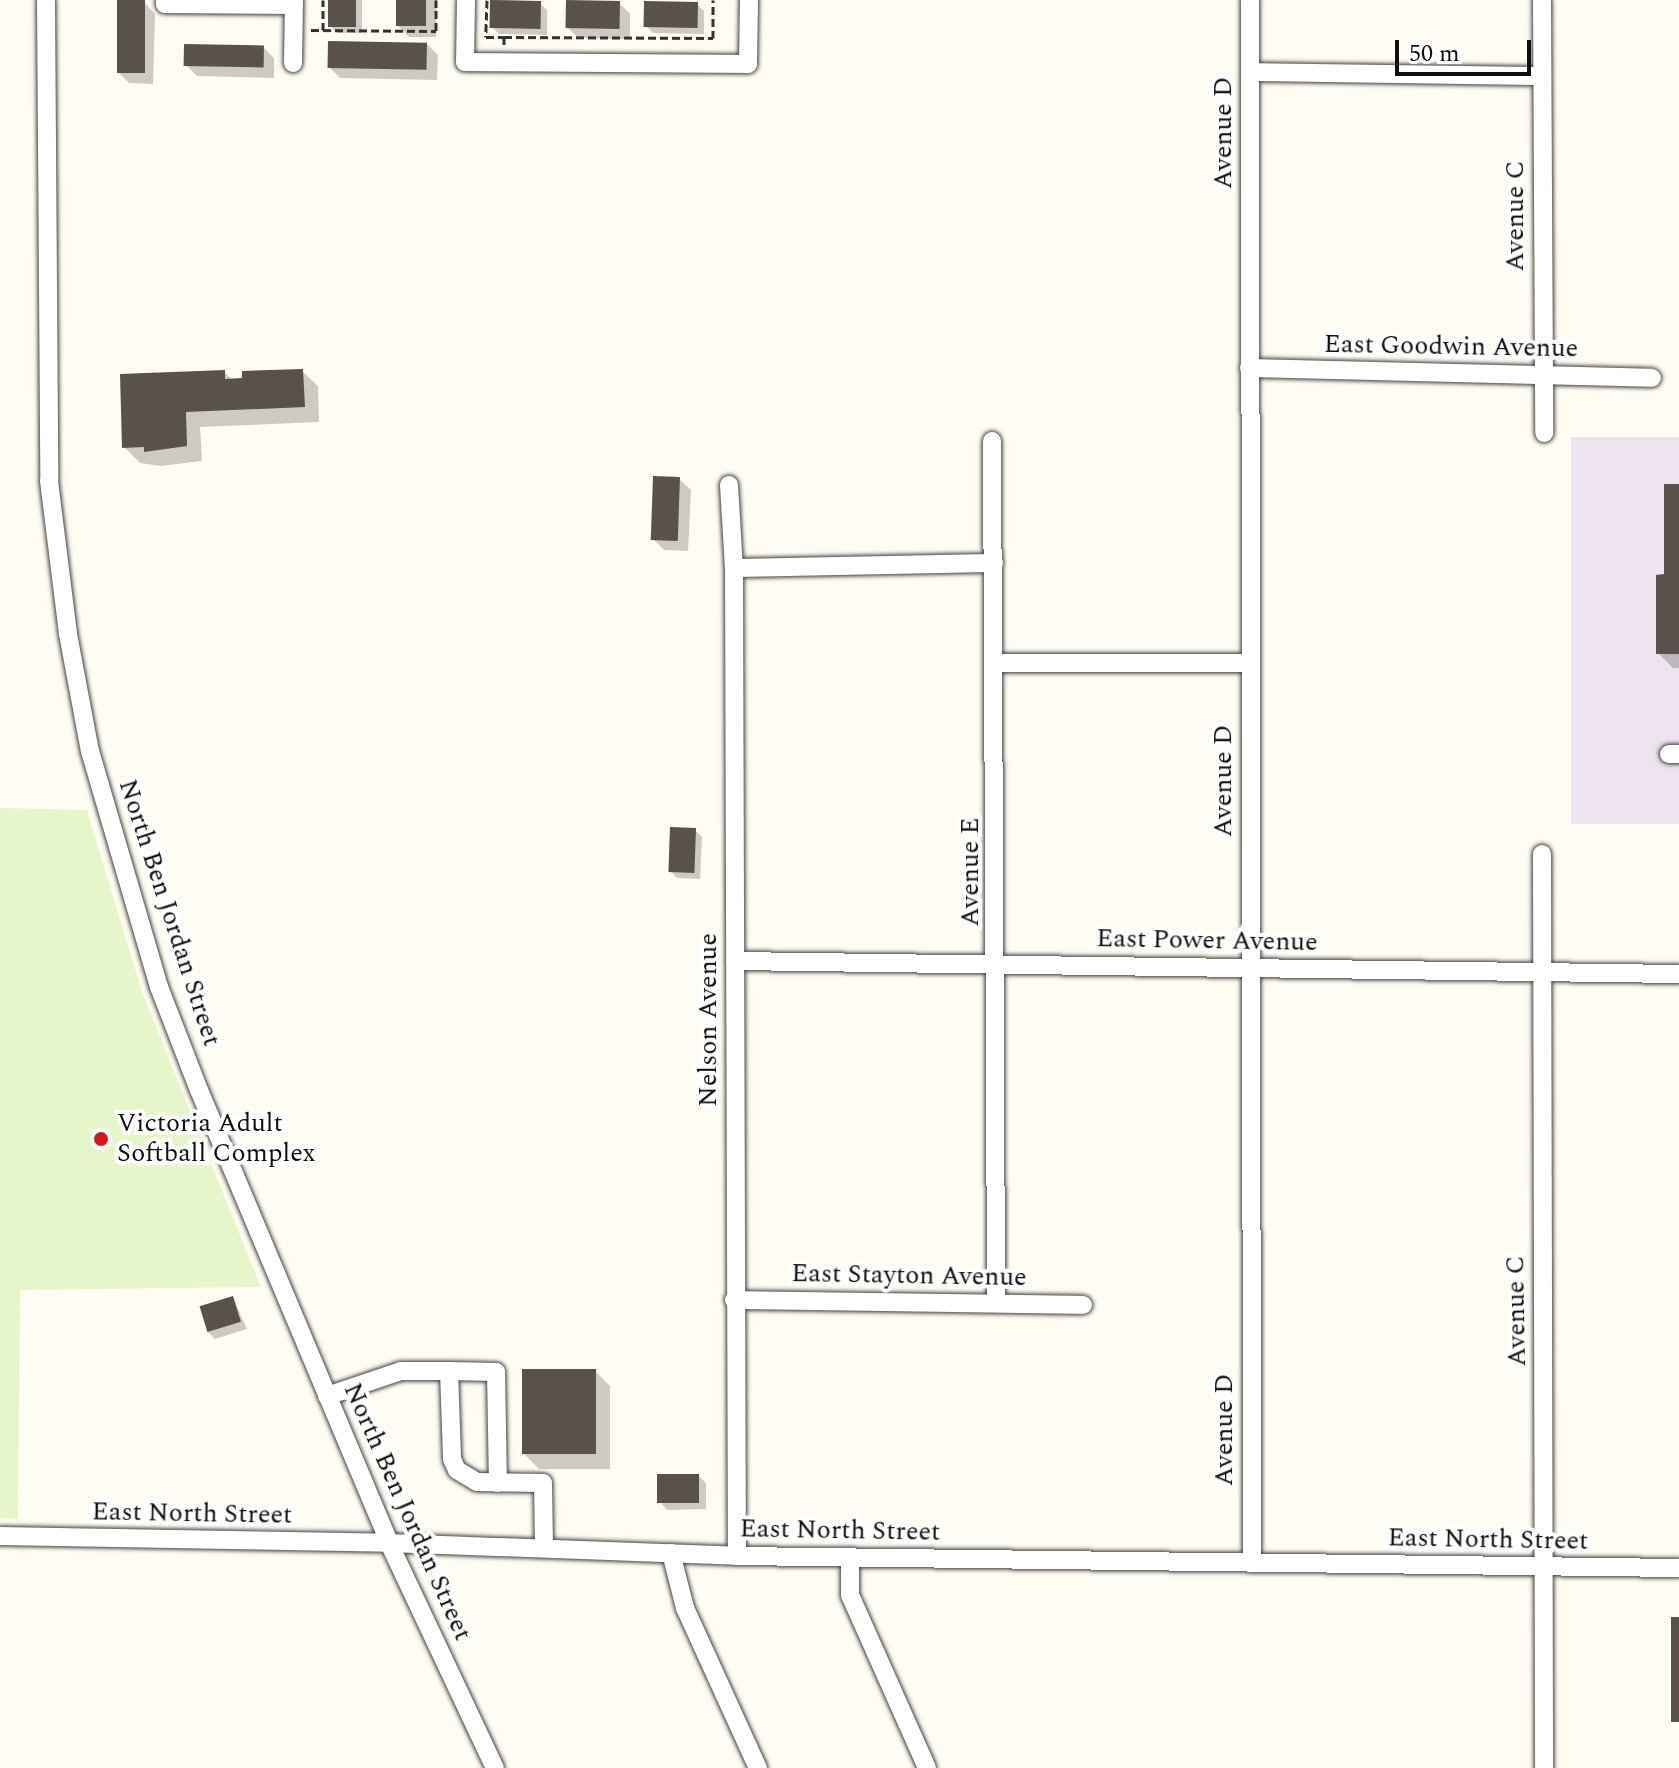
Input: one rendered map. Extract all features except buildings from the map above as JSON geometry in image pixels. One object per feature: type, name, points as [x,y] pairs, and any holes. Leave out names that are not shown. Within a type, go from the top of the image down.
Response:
[{"type":"street","name":"North Ben Jordan Street","points":[[46,0],[44,355],[49,481],[68,634],[90,751],[159,987],[389,1543],[495,1768]]},
{"type":"street","points":[[165,0],[294,2],[293,63]]},
{"type":"street","points":[[466,0],[465,62],[748,64],[749,0]]},
{"type":"street","name":"Avenue D","points":[[1250,0],[1252,1563]]},
{"type":"street","name":"Avenue C","points":[[1542,0],[1544,433]]},
{"type":"street","points":[[1250,72],[1542,76]]},
{"type":"street","name":"East Goodwin Avenue","points":[[1249,368],[1652,378]]},
{"type":"street","name":"Avenue E","points":[[992,441],[997,663],[996,1303]]},
{"type":"street","name":"Nelson Avenue","points":[[729,485],[734,568],[737,1556]]},
{"type":"street","points":[[734,568],[994,563]]},
{"type":"street","points":[[997,663],[1251,663]]},
{"type":"street","name":"Avenue C","points":[[1542,854],[1539,971],[1546,1567],[1544,1768]]},
{"type":"street","name":"East Power Avenue","points":[[735,961],[1679,974]]},
{"type":"street","name":"East Stayton Avenue","points":[[734,1300],[1083,1305]]},
{"type":"street","points":[[327,1396],[401,1371],[496,1372],[498,1483]]},
{"type":"street","points":[[449,1371],[452,1459],[466,1479],[543,1483],[544,1548]]},
{"type":"street","name":"East North Street","points":[[0,1536],[389,1543],[737,1556],[1679,1568]]},
{"type":"street","points":[[671,1553],[685,1608],[758,1768]]},
{"type":"street","points":[[850,1558],[850,1595],[927,1768]]},
{"type":"path","points":[[323,0],[323,30]]},
{"type":"path","points":[[293,30],[436,31],[436,0]]},
{"type":"path","points":[[487,0],[486,37],[713,38],[713,0]]},
{"type":"path","points":[[504,37],[504,62]]},
{"type":"shaded area","points":[[1571,437],[1679,437],[1679,824],[1571,824]]},
{"type":"green space","name":"Victoria Adult Softball Complex","points":[[0,808],[87,810],[142,992],[261,1287],[20,1290],[18,1519],[0,1518]]},
{"type":"place","name":"Victoria Adult Softball Complex","points":[[101,1139]]}]
